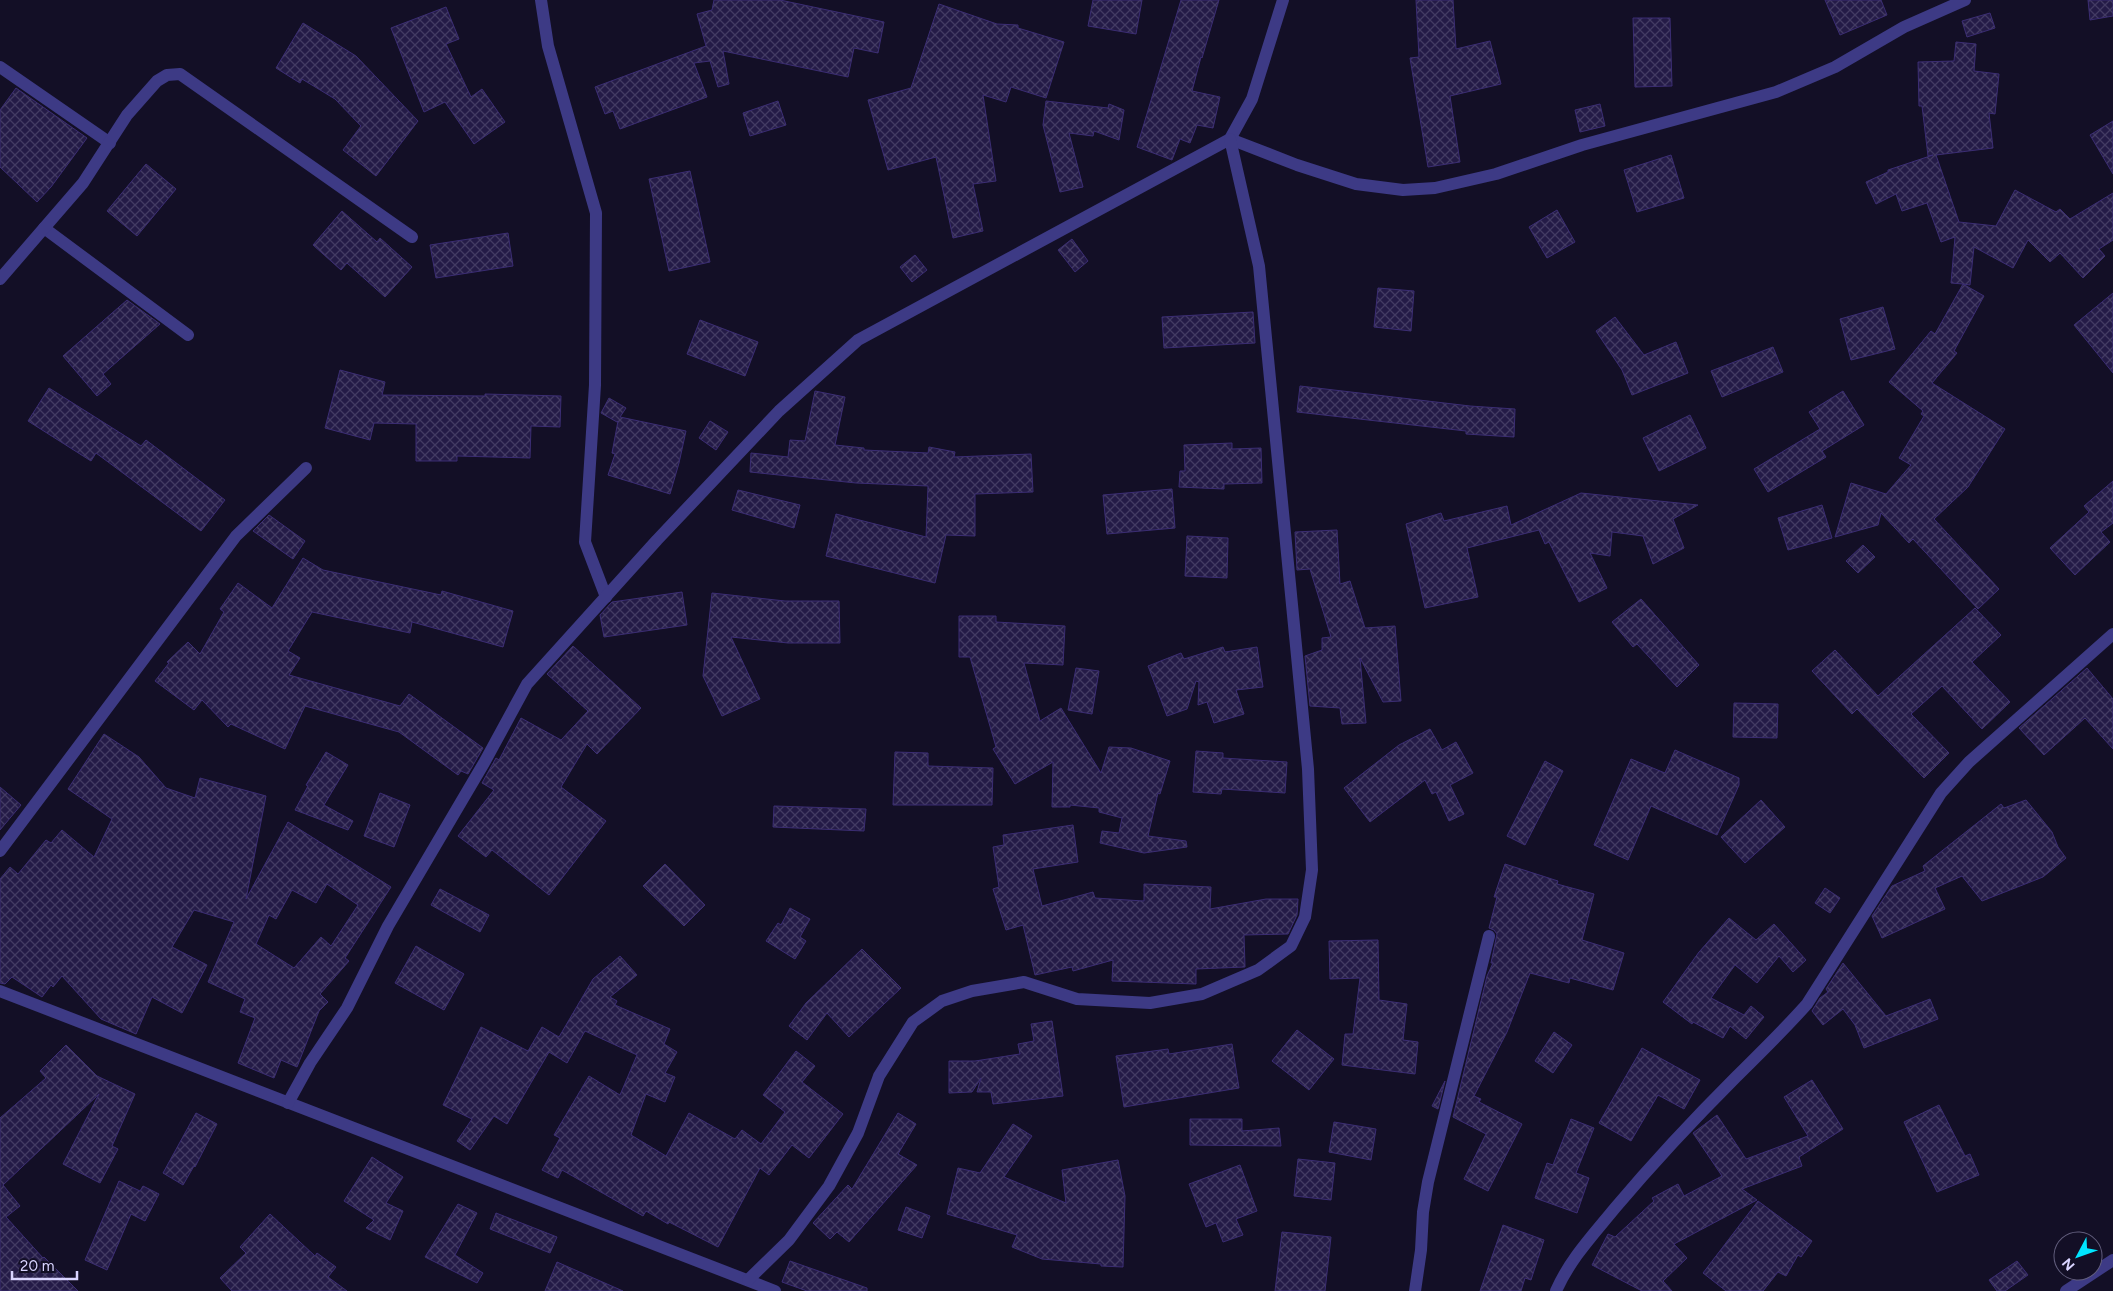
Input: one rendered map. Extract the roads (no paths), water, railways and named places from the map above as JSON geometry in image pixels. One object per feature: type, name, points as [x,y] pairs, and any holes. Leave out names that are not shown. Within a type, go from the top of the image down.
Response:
[{"type":"street","points":[[541,0],[548,46],[596,213],[595,385],[585,542],[606,597]]},
{"type":"street","points":[[288,1103],[310,1063],[347,1008],[388,926],[484,763],[527,684],[779,411],[858,340],[1230,139],[1252,99],[1282,0]]},
{"type":"street","points":[[1230,139],[1297,166],[1356,184],[1403,190],[1435,188],[1496,174],[1582,145],[1776,92],[1835,67],[1904,27],[1966,0]]},
{"type":"street","points":[[0,67],[110,142]]},
{"type":"street","points":[[0,280],[83,184],[127,115],[157,81],[167,75],[180,74],[412,237]]},
{"type":"street","points":[[748,1280],[789,1240],[829,1186],[858,1133],[879,1076],[914,1022],[942,1001],[972,991],[1024,982],[1076,999],[1150,1003],[1202,994],[1258,970],[1291,946],[1305,917],[1312,870],[1308,769],[1259,266],[1230,139]]},
{"type":"street","points":[[44,228],[188,335]]},
{"type":"street","points":[[0,851],[236,536],[306,468]]},
{"type":"street","points":[[1556,1291],[1566,1270],[1582,1247],[1634,1186],[1807,1004],[1941,793],[1969,762],[2113,634]]},
{"type":"street","points":[[1415,1291],[1428,1182],[1489,936]]},
{"type":"street","points":[[0,991],[775,1291]]},
{"type":"street","points":[[2066,1291],[2113,1260]]}]
